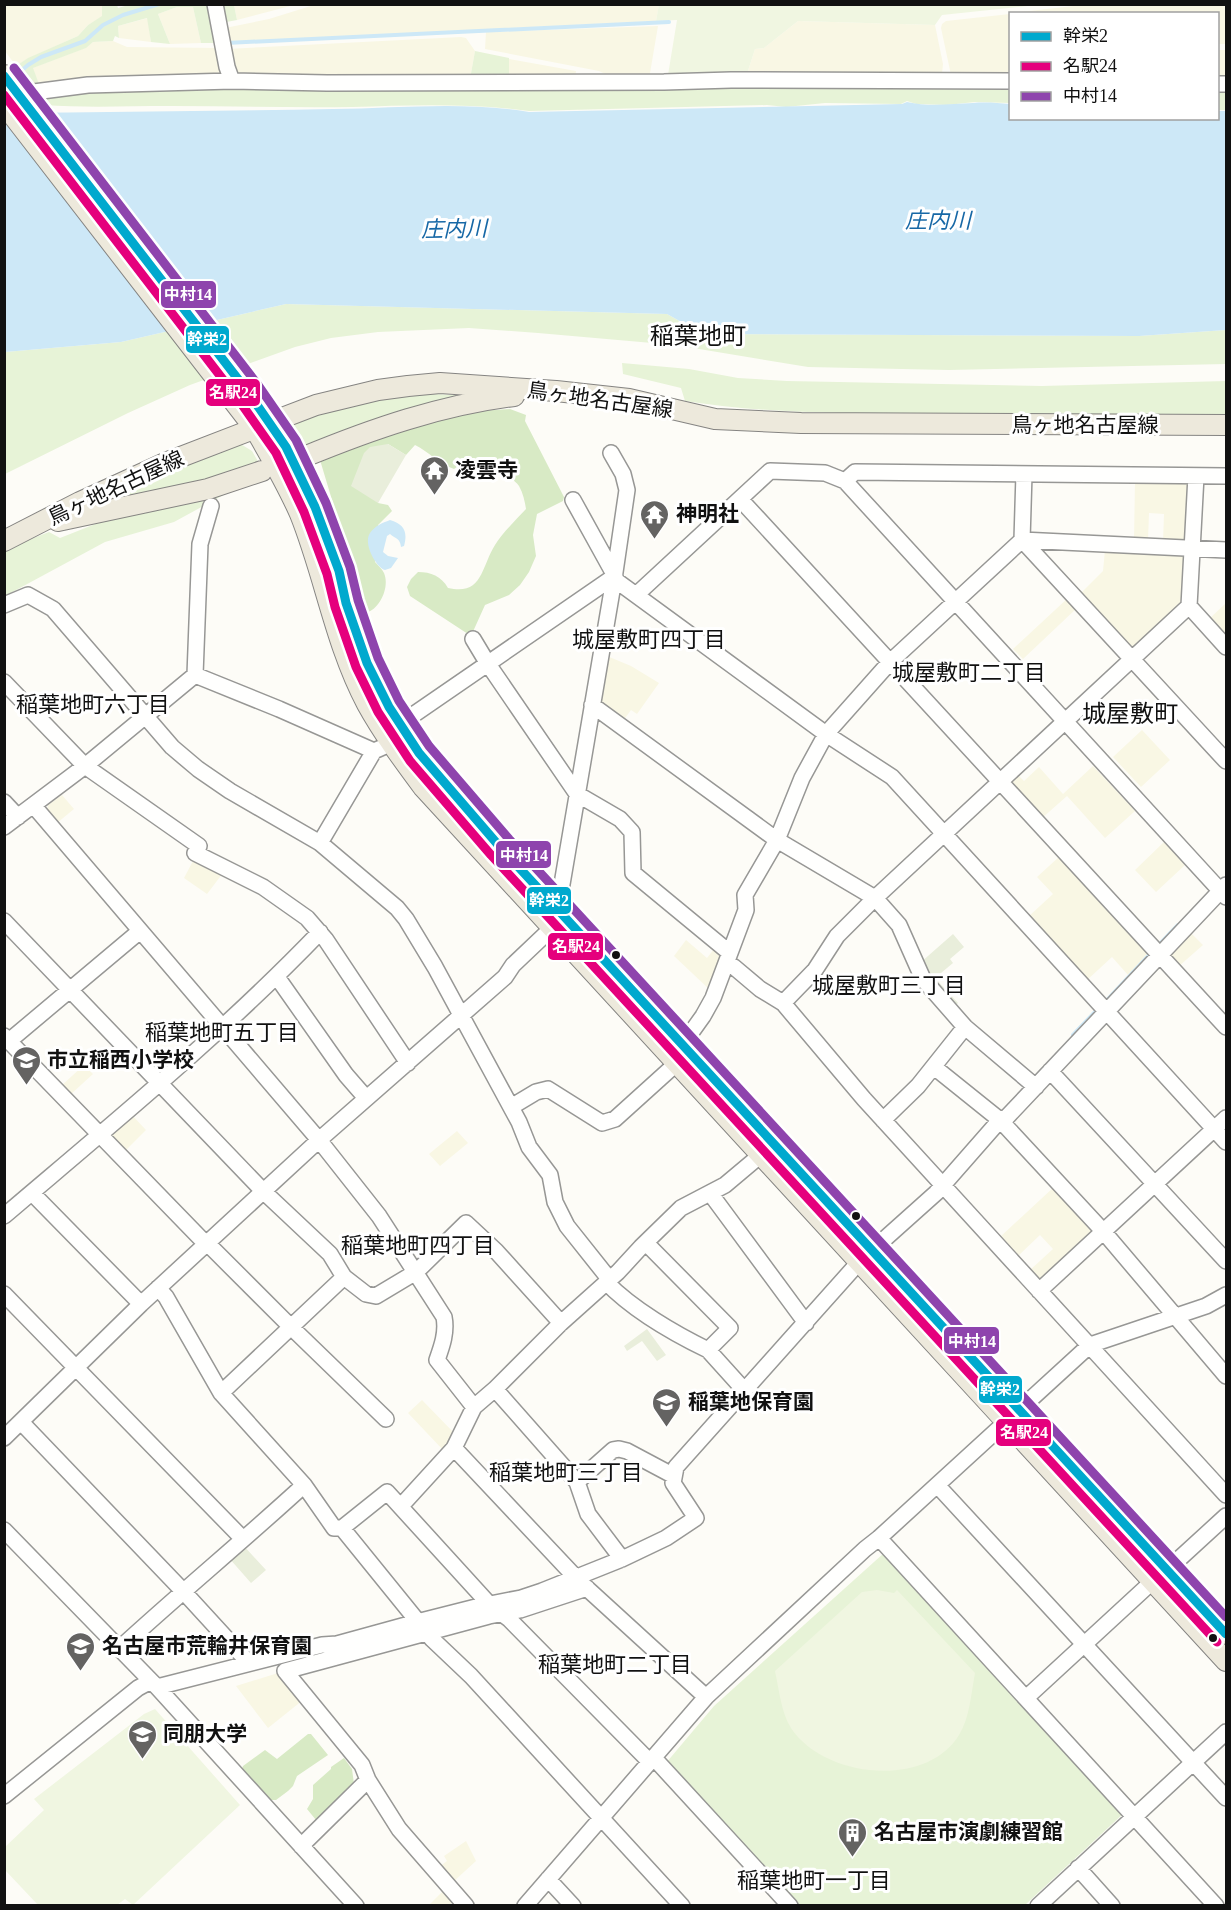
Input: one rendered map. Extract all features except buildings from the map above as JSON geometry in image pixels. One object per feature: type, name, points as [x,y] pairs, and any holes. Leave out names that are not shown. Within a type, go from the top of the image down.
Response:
[{"type":"main road","points":[[4,75],[262,426],[300,515],[341,644],[367,703],[382,747],[423,787],[762,1154],[866,1256]]},
{"type":"main road","points":[[4,104],[241,396]]},
{"type":"main road","name":"鳥ヶ地名古屋線","points":[[8,540],[80,502],[165,463],[316,405],[378,390],[408,386],[440,383],[556,391],[628,399],[715,419],[813,423],[1227,425]]},
{"type":"main road","points":[[304,457],[355,436],[444,408],[491,399],[556,391]]},
{"type":"main road","points":[[262,426],[286,447],[315,507],[339,571],[356,636],[380,691],[419,753],[500,847],[683,1044],[866,1256],[1160,1576],[1227,1661]]},
{"type":"main road","points":[[8,540],[60,520],[208,489],[262,471]]},
{"type":"main road","points":[[1160,1576],[1227,1634]]},
{"type":"street","points":[[215,4],[227,67],[232,81]]},
{"type":"street","points":[[34,92],[88,85],[232,81],[1009,81]]},
{"type":"street","points":[[249,1663],[183,1591],[11,1427],[263,1191],[505,977],[513,965],[552,928],[558,908],[615,578],[627,490],[623,474],[611,453]]},
{"type":"street","points":[[4,1796],[138,1688],[322,1645],[520,1610],[581,1583],[622,1559],[666,1538],[696,1518],[673,1483],[676,1467],[866,1256],[936,1193],[1000,1120],[1007,1117],[1160,955],[1225,891],[845,481],[825,473],[771,471],[636,595]]},
{"type":"street","points":[[845,481],[855,472],[1227,476]]},
{"type":"street","points":[[1024,474],[1022,540],[1227,761]]},
{"type":"street","points":[[783,1003],[815,970],[837,936],[1189,606],[1196,476]]},
{"type":"street","points":[[740,499],[1227,1027]]},
{"type":"street","points":[[573,500],[615,578],[826,734],[892,777],[1227,1142]]},
{"type":"street","points":[[4,827],[85,766],[195,675],[200,544],[211,506]]},
{"type":"street","points":[[683,1044],[713,998],[746,910],[745,895],[777,840],[802,778],[826,734],[890,662],[1022,540],[1227,550]]},
{"type":"street","points":[[400,724],[615,578]]},
{"type":"street","points":[[4,605],[28,595],[53,609],[172,747],[198,769],[230,791],[320,843],[397,908],[406,919],[461,1016],[511,1107],[529,1148],[550,1174],[555,1202],[567,1226],[608,1281],[626,1299],[681,1337],[708,1350],[745,1390]]},
{"type":"street","points":[[1189,606],[1227,647]]},
{"type":"street","points":[[473,639],[577,794],[620,819],[632,832],[633,873],[728,958],[734,968],[768,995],[783,1003],[864,1099],[1227,1495]]},
{"type":"street","points":[[195,675],[382,747],[320,843]]},
{"type":"street","points":[[4,682],[85,766],[197,849],[263,887],[307,918],[321,932],[408,1063]]},
{"type":"street","points":[[592,705],[777,840],[876,898],[899,925],[923,979],[965,1027],[1036,1087]]},
{"type":"street","points":[[4,802],[18,817]]},
{"type":"street","points":[[33,806],[319,1140],[379,1216],[444,1317],[446,1326],[436,1360],[474,1407]]},
{"type":"street","points":[[4,921],[263,1191],[330,1254],[344,1277],[366,1294],[376,1296],[416,1272],[466,1223],[496,1251],[561,1323]]},
{"type":"street","points":[[140,930],[71,990],[7,1038],[207,1243],[387,1419]]},
{"type":"street","points":[[4,1216],[222,1028],[321,932]]},
{"type":"street","points":[[277,977],[346,1075],[366,1098]]},
{"type":"street","points":[[883,1120],[918,1086],[965,1027]]},
{"type":"street","points":[[511,1107],[536,1092],[548,1089],[602,1123],[615,1119],[677,1063]]},
{"type":"street","points":[[934,1067],[1000,1120],[1103,1231],[1227,1376]]},
{"type":"street","points":[[1050,1071],[1227,1261]]},
{"type":"street","points":[[1039,1291],[1227,1118]]},
{"type":"street","points":[[401,1506],[454,1448],[474,1407],[608,1281],[681,1208],[725,1185],[762,1154]]},
{"type":"street","points":[[32,1193],[141,1304]]},
{"type":"street","points":[[710,1193],[806,1323]]},
{"type":"street","points":[[646,1243],[730,1328],[708,1350]]},
{"type":"street","points":[[221,1393],[344,1277]]},
{"type":"street","points":[[158,1288],[166,1297],[221,1393],[304,1485],[334,1528],[342,1528],[387,1492],[490,1605],[503,1614],[652,1760],[790,1905]]},
{"type":"street","points":[[4,1294],[243,1539]]},
{"type":"street","points":[[525,1905],[706,1697],[1090,1345],[1206,1306],[1227,1295]]},
{"type":"street","points":[[495,1389],[577,1482],[588,1514],[622,1559]]},
{"type":"street","points":[[454,1448],[581,1583],[706,1697]]},
{"type":"street","points":[[577,1482],[613,1450],[619,1449],[674,1476]]},
{"type":"street","points":[[119,1648],[304,1485]]},
{"type":"street","points":[[937,1485],[1227,1798]]},
{"type":"street","points":[[1026,1698],[1227,1516]]},
{"type":"street","points":[[342,1528],[422,1627],[471,1676],[682,1905]]},
{"type":"street","points":[[4,1530],[154,1684],[356,1905]]},
{"type":"street","points":[[879,1538],[1216,1905]]},
{"type":"street","points":[[466,1905],[399,1829],[368,1780],[362,1765],[285,1671],[490,1605],[581,1583]]},
{"type":"street","points":[[1038,1905],[1227,1732]]},
{"type":"street","points":[[301,1846],[368,1780]]},
{"type":"street","points":[[1078,1868],[1113,1905]]},
{"type":"street","points":[[548,1879],[573,1905]]},
{"type":"shaded area","points":[[234,4],[294,5],[237,20]]},
{"type":"shaded area","points":[[1091,4],[1226,5],[1226,44],[1219,44],[1219,12],[1021,12]]},
{"type":"shaded area","points":[[5,5],[102,5],[103,16],[88,25],[78,36],[16,66],[5,51]]},
{"type":"shaded area","points":[[314,5],[659,5],[656,21],[227,42],[225,28],[269,19]]},
{"type":"shaded area","points":[[177,7],[193,7],[201,43],[170,44],[158,14]]},
{"type":"shaded area","points":[[1009,14],[1009,73],[951,75],[941,28],[946,21]]},
{"type":"shaded area","points":[[148,18],[151,42],[119,38],[118,26]]},
{"type":"shaded area","points":[[798,21],[935,25],[943,64],[942,74],[746,77],[755,49],[764,48]]},
{"type":"shaded area","points":[[658,26],[649,79],[614,78],[599,71],[485,49],[486,32]]},
{"type":"shaded area","points":[[466,38],[475,51],[470,79],[236,75],[227,49]]},
{"type":"shaded area","points":[[113,41],[127,47],[218,48],[226,79],[39,84],[32,68],[85,48],[93,42]]},
{"type":"shaded area","points":[[1219,50],[1226,50],[1226,79],[1219,79]]},
{"type":"shaded area","points":[[509,59],[576,71],[575,79],[509,78]]},
{"type":"shaded area","points":[[1135,481],[1189,482],[1189,538],[1185,542],[1163,542],[1164,514],[1149,513],[1148,540],[1134,540]]},
{"type":"shaded area","points":[[1105,550],[1182,552],[1187,556],[1185,605],[1134,652],[1080,594],[1103,571]]},
{"type":"shaded area","points":[[1069,597],[1078,607],[1023,659],[1013,649]]},
{"type":"shaded area","points":[[1226,603],[1226,640],[1208,620]]},
{"type":"shaded area","points":[[607,656],[631,666],[659,683],[637,714],[631,710],[623,721],[603,707],[597,698]]},
{"type":"shaded area","points":[[1142,730],[1170,760],[1141,787],[1113,757]]},
{"type":"shaded area","points":[[1093,766],[1135,811],[1105,838],[1067,796],[1041,819],[1009,781],[1017,774],[1024,781],[1039,767],[1063,794]]},
{"type":"shaded area","points":[[62,795],[74,809],[57,823],[47,812],[48,805]]},
{"type":"shaded area","points":[[1164,842],[1185,865],[1156,892],[1135,870]]},
{"type":"shaded area","points":[[1060,856],[1149,952],[1128,975],[1112,957],[1086,981],[1028,917],[1053,894],[1037,877]]},
{"type":"shaded area","points":[[199,860],[223,873],[207,894],[184,878],[193,861]]},
{"type":"shaded area","points":[[1191,933],[1203,945],[1178,967],[1168,957]]},
{"type":"shaded area","points":[[686,940],[707,958],[714,949],[719,953],[720,959],[710,990],[674,956]]},
{"type":"shaded area","points":[[84,1065],[93,1074],[70,1095],[61,1086]]},
{"type":"shaded area","points":[[131,1114],[146,1130],[125,1151],[111,1136],[111,1131]]},
{"type":"shaded area","points":[[457,1131],[468,1143],[440,1166],[429,1154]]},
{"type":"shaded area","points":[[1055,1186],[1096,1231],[1044,1278],[1037,1278],[1030,1270],[1053,1249],[1040,1235],[1018,1256],[1000,1237]]},
{"type":"shaded area","points":[[422,1400],[457,1436],[444,1451],[408,1413]]},
{"type":"shaded area","points":[[278,1673],[283,1675],[303,1700],[268,1728],[236,1686]]},
{"type":"shaded area","points":[[466,1841],[476,1861],[453,1882],[439,1867],[447,1861],[444,1856]]},
{"type":"shaded area","points":[[445,1889],[455,1900],[449,1905],[428,1906]]},
{"type":"green space","points":[[132,4],[211,5],[218,40],[215,43],[201,43],[193,7],[177,7],[158,14],[170,44],[151,42],[147,18],[118,26],[119,38],[115,36],[113,41],[93,42],[86,48],[33,68],[39,84],[29,86],[16,66],[28,58],[78,36],[88,25],[102,16],[102,5],[117,5],[118,8]]},
{"type":"green space","points":[[659,4],[1037,5],[942,15],[935,25],[798,21],[764,48],[755,49],[746,77],[668,75],[677,20],[656,21]]},
{"type":"green space","points":[[219,5],[234,5],[237,20],[221,23]]},
{"type":"green space","points":[[475,51],[509,58],[509,78],[470,79]]},
{"type":"green space","points":[[1009,85],[1009,103],[975,102],[947,105],[916,104],[907,101],[901,104],[825,103],[786,107],[767,105],[529,111],[441,105],[59,106],[43,105],[36,95],[136,87]]},
{"type":"green space","points":[[1219,90],[1226,90],[1226,110],[1219,110]]},
{"type":"green space","points":[[286,304],[667,314],[703,334],[1139,336],[1226,330],[1226,364],[949,370],[808,367],[675,345],[538,333],[469,328],[378,332],[331,338],[295,347],[190,385],[5,474],[5,352],[121,342]]},
{"type":"green space","points":[[622,363],[689,369],[738,378],[787,381],[1042,386],[1226,381],[1226,415],[868,414],[737,408],[685,401],[681,388],[623,374]]},
{"type":"green space","points":[[414,393],[474,396],[300,451],[291,432],[296,422],[326,412]]},
{"type":"green space","points":[[510,409],[526,415],[525,421],[564,497],[563,501],[537,514],[533,535],[536,556],[520,585],[509,595],[485,605],[471,636],[410,596],[407,587],[418,572],[435,576],[442,580],[448,588],[468,588],[475,584],[498,540],[526,509],[519,486],[486,462],[470,460],[454,469],[415,445],[406,455],[388,444],[378,503],[388,505],[392,511],[378,525],[375,562],[384,573],[386,585],[376,607],[366,613],[320,460],[431,419],[478,411]]},
{"type":"green space","points":[[239,443],[252,451],[260,465],[206,484],[90,506],[114,492]]},
{"type":"green space","points":[[388,444],[406,455],[378,503],[351,486],[364,453],[370,447]]},
{"type":"green space","points":[[265,477],[267,480],[229,492],[174,522],[105,542],[5,596],[5,549],[49,532],[60,538],[103,521]]},
{"type":"green space","points":[[953,934],[964,947],[950,959],[953,963],[935,978],[958,1003],[953,1008],[920,963]]},
{"type":"green space","points":[[647,1329],[666,1355],[657,1361],[642,1341],[627,1351],[624,1346]]},
{"type":"green space","points":[[243,1545],[266,1570],[251,1583],[229,1558]]},
{"type":"green space","points":[[884,1553],[1124,1813],[1025,1905],[775,1905],[787,1895],[666,1763],[714,1706]]},
{"type":"green space","points":[[877,1590],[894,1593],[897,1590],[975,1673],[968,1713],[959,1735],[944,1752],[923,1764],[900,1770],[875,1771],[850,1766],[827,1758],[806,1745],[791,1728],[785,1715],[775,1671],[862,1592]]},
{"type":"green space","name":"同朋大学","points":[[155,1709],[240,1805],[133,1905],[125,1899],[117,1905],[38,1905],[5,1870],[5,1847],[44,1810],[34,1799],[144,1714]]},
{"type":"green space","points":[[311,1734],[328,1755],[297,1776],[288,1791],[276,1800],[271,1800],[242,1769],[243,1766],[265,1750],[277,1759]]},
{"type":"green space","points":[[344,1758],[352,1769],[354,1784],[316,1820],[307,1809],[313,1799],[313,1785]]},
{"type":"water","name":"庄内川","points":[[907,102],[931,105],[1009,104],[1009,120],[1219,120],[1219,111],[1226,111],[1226,330],[1139,336],[703,334],[667,314],[286,304],[121,342],[5,352],[4,113],[431,106],[480,107],[529,112],[902,104]]},
{"type":"water","points":[[390,520],[402,526],[405,541],[404,546],[401,547],[397,539],[390,534],[387,536],[383,552],[388,556],[398,558],[391,568],[385,570],[377,564],[371,554],[368,537],[376,527]]},
{"type":"waterway","points":[[13,78],[41,57],[85,41],[103,25],[123,15],[159,4]]},
{"type":"waterway","points":[[226,43],[669,22]]},
{"type":"waterway","points":[[1158,946],[1178,925]]},
{"type":"waterway","points":[[1107,1000],[1150,954]]},
{"type":"waterway","points":[[1073,1035],[1095,1012]]},
{"type":"transit line","name":"中村14","points":[[14,68],[258,385],[296,440],[326,503],[350,567],[358,600],[378,658],[399,701],[429,746],[509,839],[1226,1617]]},
{"type":"transit line","name":"幹栄2","points":[[4,76],[248,392],[286,447],[315,507],[339,571],[346,603],[367,663],[389,707],[419,753],[500,847],[1226,1634]]},
{"type":"transit line","name":"名駅24","points":[[4,95],[238,399],[276,453],[304,512],[327,574],[335,607],[356,667],[378,712],[410,761],[491,855],[1217,1642]]},
{"type":"place","name":"凌雲寺","points":[[434,496]]},
{"type":"place","name":"神明社","points":[[655,540]]},
{"type":"place","name":"市立稲西小学校","points":[[26,1086]]},
{"type":"place","name":"稲葉地保育園","points":[[667,1428]]},
{"type":"place","name":"名古屋市荒輪井保育園","points":[[81,1672]]},
{"type":"place","name":"同朋大学","points":[[142,1760]]},
{"type":"place","name":"名古屋市演劇練習館","points":[[853,1858]]},
{"type":"district","name":"稲葉地町","points":[[698,336]]},
{"type":"district","name":"城屋敷町四丁目","points":[[649,639]]},
{"type":"district","name":"城屋敷町二丁目","points":[[969,672]]},
{"type":"district","name":"稲葉地町六丁目","points":[[93,704]]},
{"type":"district","name":"城屋敷町","points":[[1130,714]]},
{"type":"district","name":"城屋敷町三丁目","points":[[889,985]]},
{"type":"district","name":"稲葉地町五丁目","points":[[222,1032]]},
{"type":"district","name":"稲葉地町四丁目","points":[[418,1245]]},
{"type":"district","name":"稲葉地町三丁目","points":[[566,1472]]},
{"type":"district","name":"稲葉地町二丁目","points":[[615,1664]]},
{"type":"district","name":"稲葉地町一丁目","points":[[814,1880]]}]
